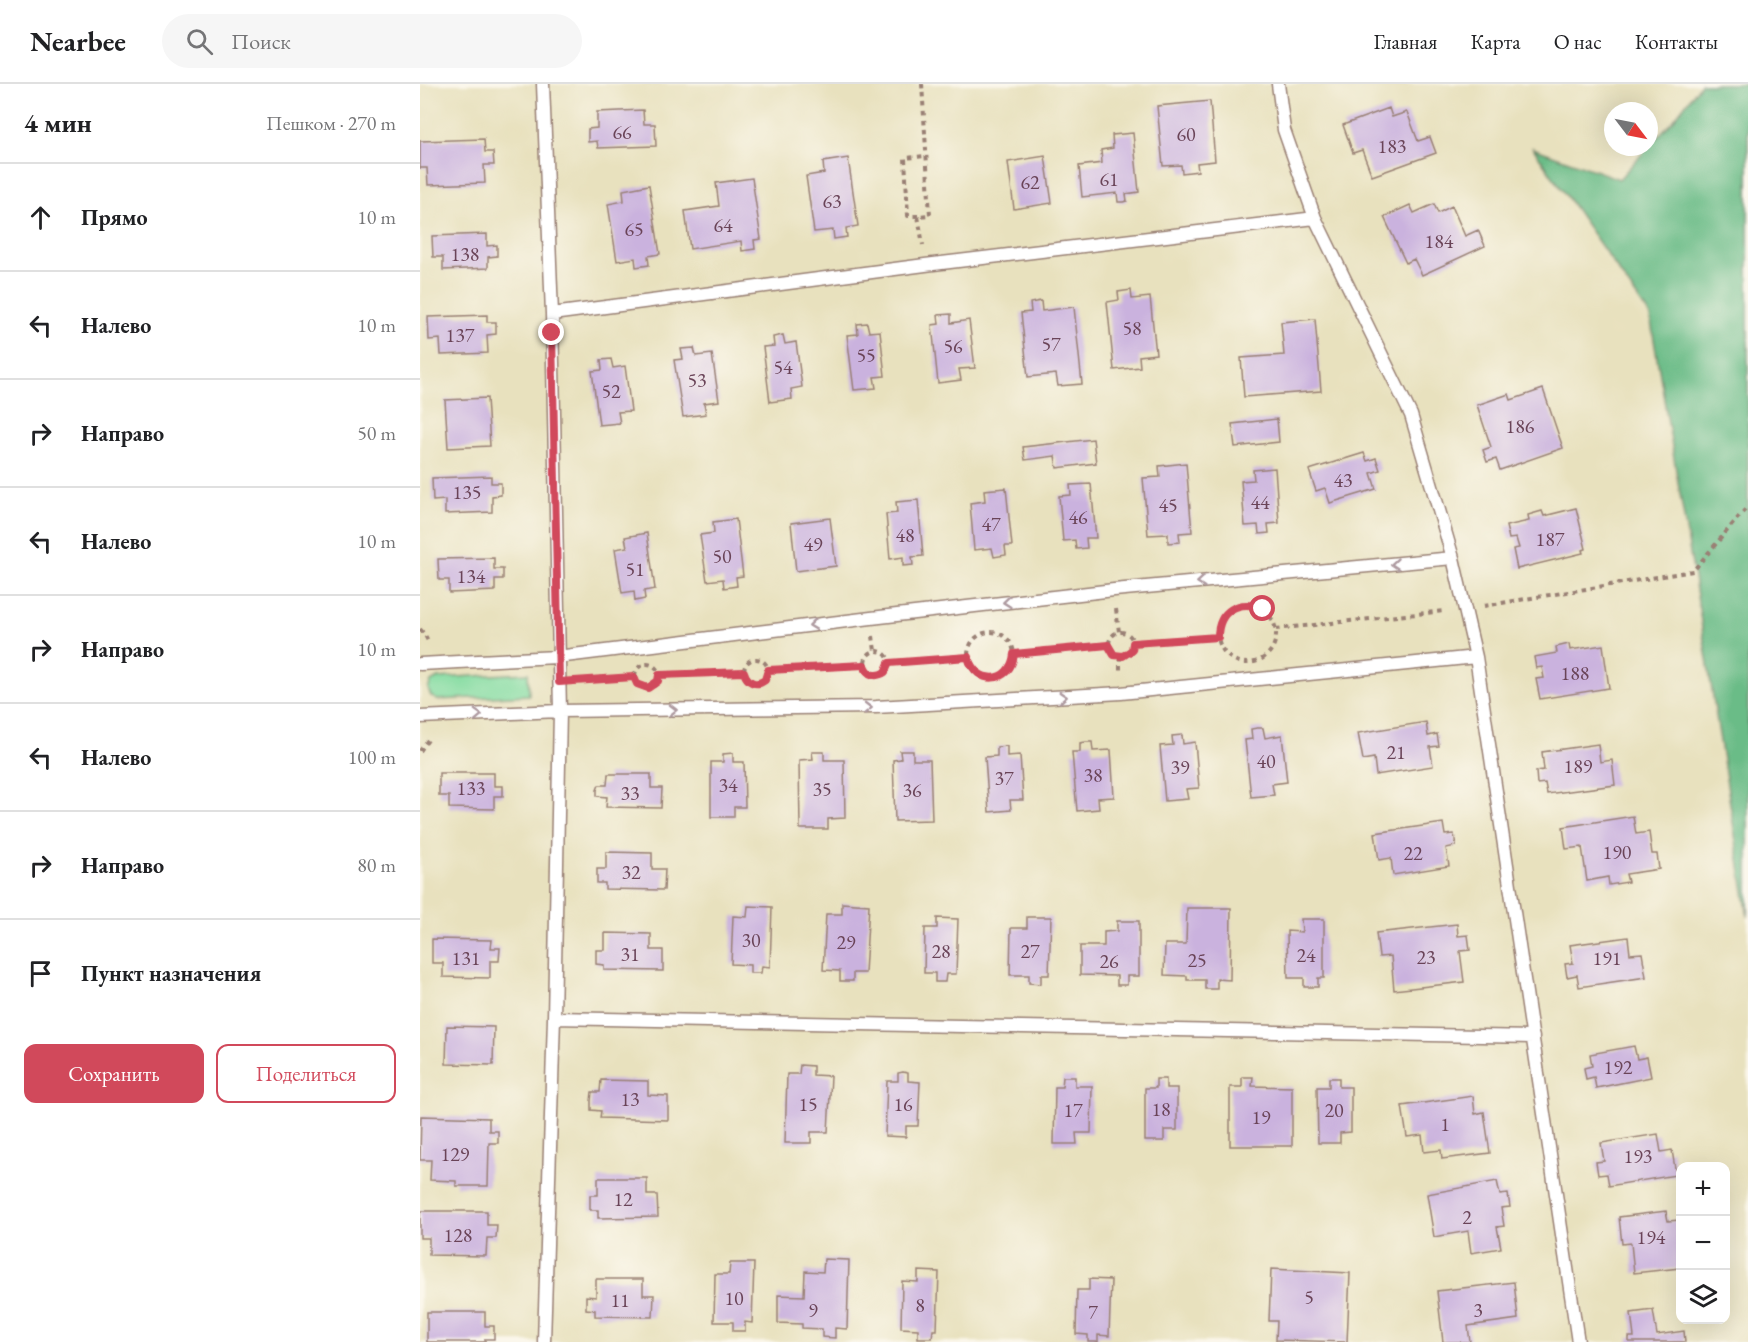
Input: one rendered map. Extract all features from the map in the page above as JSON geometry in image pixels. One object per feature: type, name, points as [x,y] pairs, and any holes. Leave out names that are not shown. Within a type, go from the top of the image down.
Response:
[{"type":"lane","points":[[543,84],[552,314],[557,657],[560,711],[544,1342]]},
{"type":"lane","points":[[1278,84],[1284,130],[1316,218],[1411,415],[1453,558],[1476,657],[1578,1342]]},
{"type":"lane","points":[[552,314],[925,265],[1316,218]]},
{"type":"lane","points":[[420,664],[557,657],[1114,590],[1453,558]]},
{"type":"lane","points":[[420,717],[560,711],[876,708],[1121,693],[1476,657]]},
{"type":"lane","points":[[554,1017],[1533,1037]]},
{"type":"path","points":[[922,84],[930,215],[908,216],[905,158],[926,156]]},
{"type":"path","points":[[918,216],[925,265]]},
{"type":"path","points":[[1276,629],[1465,609],[1693,570],[1748,506]]},
{"type":"path","points":[[1239,605],[1255,605],[1263,609],[1274,621],[1276,629],[1274,646],[1263,658],[1255,662],[1247,663],[1230,658],[1220,645],[1218,637],[1220,621],[1231,609],[1239,605]]},
{"type":"path","points":[[1121,631],[1129,634],[1133,643],[1132,650],[1123,656],[1114,655],[1108,645],[1110,637],[1121,631]]},
{"type":"path","points":[[989,632],[1009,640],[1014,654],[1006,673],[993,678],[974,670],[968,657],[976,638],[989,632]]},
{"type":"path","points":[[1133,643],[1218,637]]},
{"type":"path","points":[[1014,654],[1108,645]]},
{"type":"path","points":[[875,651],[888,657],[889,663],[885,672],[878,675],[870,674],[864,665],[866,656],[875,651]]},
{"type":"path","points":[[889,663],[968,657]]},
{"type":"path","points":[[757,658],[764,661],[768,670],[765,680],[758,683],[750,682],[744,672],[746,664],[757,658]]},
{"type":"path","points":[[647,663],[655,666],[659,675],[658,681],[648,688],[637,684],[634,677],[636,669],[647,663]]},
{"type":"path","points":[[768,670],[864,665]]},
{"type":"path","points":[[659,675],[744,672]]},
{"type":"path","points":[[559,682],[634,677]]},
{"type":"green space","points":[[1701,84],[1748,84],[1748,917],[1650,316],[1533,148],[1619,179],[1640,156],[1658,156],[1658,137]]},
{"type":"green space","points":[[528,673],[529,695],[437,700],[431,696],[428,689],[431,682],[438,678]]},
{"type":"building","points":[[1210,101],[1215,161],[1197,163],[1198,171],[1182,173],[1181,165],[1163,166],[1157,106]]},
{"type":"building","points":[[1389,108],[1392,117],[1407,112],[1418,141],[1430,137],[1436,153],[1372,176],[1362,150],[1353,153],[1343,125]]},
{"type":"building","points":[[643,110],[644,124],[655,124],[656,146],[598,148],[597,141],[588,142],[588,129],[597,128],[597,112]]},
{"type":"building","points":[[1133,133],[1139,192],[1126,194],[1127,201],[1123,202],[1118,202],[1117,193],[1082,197],[1079,166],[1102,163],[1101,150],[1113,148],[1112,135]]},
{"type":"building","points":[[484,139],[485,152],[493,152],[494,165],[484,165],[485,183],[428,185],[427,168],[420,168],[420,141]]},
{"type":"building","points":[[1045,156],[1052,203],[1014,209],[1008,162]]},
{"type":"building","points":[[848,158],[858,226],[846,228],[847,237],[834,239],[833,230],[814,232],[806,176],[824,173],[823,162]]},
{"type":"building","points":[[752,178],[761,239],[754,240],[755,249],[742,251],[741,241],[690,249],[685,211],[719,206],[716,183]]},
{"type":"building","points":[[649,185],[660,254],[648,256],[649,265],[636,267],[635,258],[617,261],[608,204],[624,201],[623,190]]},
{"type":"building","points":[[1434,204],[1438,213],[1452,206],[1465,236],[1478,230],[1485,246],[1422,275],[1414,259],[1406,263],[1384,217],[1410,205],[1414,213]]},
{"type":"building","points":[[487,234],[487,246],[497,245],[497,256],[488,257],[488,268],[443,270],[443,257],[433,257],[432,236]]},
{"type":"building","points":[[1131,290],[1132,299],[1150,297],[1156,354],[1139,356],[1140,367],[1114,370],[1107,302],[1119,300],[1118,292]]},
{"type":"building","points":[[1041,301],[1042,311],[1074,307],[1082,384],[1058,386],[1056,374],[1028,377],[1021,313],[1031,312],[1030,303]]},
{"type":"building","points":[[951,314],[951,323],[969,320],[975,368],[959,369],[961,380],[938,383],[932,325],[939,324],[938,315]]},
{"type":"building","points":[[487,315],[487,322],[496,322],[496,334],[487,335],[488,353],[441,355],[440,339],[429,340],[428,317]]},
{"type":"building","points":[[1315,319],[1321,391],[1244,397],[1241,358],[1284,355],[1281,322]]},
{"type":"building","points":[[867,323],[869,332],[880,331],[885,376],[874,377],[876,388],[854,390],[847,335],[858,334],[857,324]]},
{"type":"building","points":[[783,335],[785,344],[796,342],[802,387],[791,389],[792,399],[770,402],[763,347],[774,346],[773,337]]},
{"type":"building","points":[[694,348],[696,356],[712,354],[719,401],[704,403],[706,414],[683,417],[674,360],[683,359],[681,349]]},
{"type":"building","points":[[611,359],[613,368],[625,366],[631,411],[618,412],[620,423],[599,425],[592,371],[602,370],[601,360]]},
{"type":"building","points":[[1543,389],[1563,448],[1500,470],[1496,459],[1487,462],[1483,450],[1491,447],[1477,405],[1509,394],[1511,400]]},
{"type":"building","points":[[487,398],[490,446],[448,448],[445,400]]},
{"type":"building","points":[[1277,419],[1279,442],[1235,447],[1232,424]]},
{"type":"building","points":[[1093,439],[1096,463],[1057,468],[1055,456],[1025,460],[1023,447]]},
{"type":"building","points":[[1364,453],[1367,461],[1376,458],[1380,470],[1371,473],[1376,489],[1330,503],[1325,488],[1316,491],[1309,470]]},
{"type":"building","points":[[1186,463],[1192,532],[1179,533],[1180,542],[1168,543],[1168,534],[1148,535],[1143,478],[1160,477],[1159,466]]},
{"type":"building","points":[[1275,468],[1279,523],[1268,524],[1269,533],[1259,534],[1258,525],[1245,526],[1241,481],[1254,480],[1253,470]]},
{"type":"building","points":[[491,476],[491,483],[501,483],[501,495],[492,496],[492,512],[445,514],[445,500],[433,501],[432,478]]},
{"type":"building","points":[[1091,484],[1096,538],[1086,538],[1087,548],[1076,549],[1075,540],[1063,541],[1059,496],[1071,495],[1070,485]]},
{"type":"building","points":[[1006,488],[1012,546],[1005,546],[1006,555],[994,557],[992,548],[974,550],[970,503],[985,501],[984,490]]},
{"type":"building","points":[[918,500],[923,556],[912,557],[913,565],[903,566],[903,557],[890,559],[886,514],[897,513],[896,502]]},
{"type":"building","points":[[1576,508],[1586,549],[1582,550],[1583,553],[1517,569],[1513,549],[1519,548],[1516,538],[1509,539],[1506,526],[1529,521],[1528,515],[1542,511],[1544,516]]},
{"type":"building","points":[[830,518],[836,566],[796,571],[791,523]]},
{"type":"building","points":[[736,519],[743,576],[736,577],[737,586],[724,588],[723,579],[707,581],[700,535],[714,533],[713,522]]},
{"type":"building","points":[[647,533],[655,589],[644,591],[645,599],[635,601],[634,591],[622,593],[615,549],[627,547],[625,537]]},
{"type":"building","points":[[494,558],[494,569],[503,569],[503,579],[495,579],[495,591],[449,593],[449,580],[439,580],[438,559]]},
{"type":"building","points":[[1569,644],[1570,650],[1603,645],[1609,688],[1540,699],[1536,679],[1544,678],[1542,667],[1536,668],[1534,657],[1557,653],[1556,647]]},
{"type":"building","points":[[1426,722],[1428,736],[1437,734],[1439,746],[1430,747],[1433,766],[1376,775],[1374,758],[1363,760],[1358,733]]},
{"type":"building","points":[[1263,728],[1265,738],[1282,735],[1287,782],[1272,784],[1274,795],[1251,797],[1245,740],[1252,739],[1251,729]]},
{"type":"building","points":[[1182,735],[1183,744],[1195,742],[1199,788],[1186,789],[1188,799],[1165,801],[1160,746],[1173,745],[1172,736]]},
{"type":"building","points":[[1092,742],[1093,751],[1111,750],[1114,797],[1098,798],[1099,809],[1077,811],[1072,752],[1080,752],[1080,743]]},
{"type":"building","points":[[1598,744],[1600,762],[1612,760],[1615,785],[1547,794],[1545,783],[1537,784],[1536,771],[1544,770],[1542,752]]},
{"type":"building","points":[[1007,746],[1007,756],[1020,755],[1023,800],[1010,800],[1011,810],[989,812],[985,757],[997,756],[997,747]]},
{"type":"building","points":[[900,751],[913,751],[913,760],[930,760],[932,820],[895,821],[893,760],[901,759]]},
{"type":"building","points":[[812,752],[824,752],[824,760],[844,760],[845,818],[828,819],[828,829],[800,829],[799,760],[813,759]]},
{"type":"building","points":[[733,753],[733,762],[744,762],[745,807],[734,807],[734,817],[711,817],[711,762],[723,762],[723,754]]},
{"type":"building","points":[[439,773],[494,773],[494,786],[503,786],[503,796],[494,796],[494,809],[449,808],[449,796],[439,796]]},
{"type":"building","points":[[608,774],[651,774],[651,788],[662,788],[661,808],[606,807],[607,797],[597,796],[597,790],[599,785],[607,785]]},
{"type":"building","points":[[1633,816],[1636,834],[1649,832],[1652,854],[1657,854],[1659,869],[1626,874],[1628,882],[1609,885],[1608,877],[1587,881],[1582,847],[1566,849],[1563,827]]},
{"type":"building","points":[[1443,823],[1445,835],[1454,834],[1456,846],[1446,848],[1449,866],[1393,875],[1391,858],[1379,860],[1375,833]]},
{"type":"building","points":[[606,852],[652,853],[652,869],[665,869],[664,890],[605,889],[605,883],[597,883],[597,869],[606,869]]},
{"type":"building","points":[[842,903],[869,905],[865,973],[853,973],[853,981],[840,981],[840,971],[823,970],[826,914],[842,914]]},
{"type":"building","points":[[748,906],[772,907],[770,967],[762,966],[761,973],[750,973],[750,965],[731,964],[733,916],[747,917]]},
{"type":"building","points":[[1187,908],[1231,908],[1230,980],[1217,979],[1217,989],[1205,989],[1205,980],[1187,980],[1187,976],[1164,975],[1165,944],[1186,944]]},
{"type":"building","points":[[1027,917],[1051,917],[1049,975],[1041,975],[1041,984],[1029,983],[1029,975],[1010,975],[1011,928],[1027,928]]},
{"type":"building","points":[[937,918],[958,919],[956,974],[946,974],[945,982],[935,982],[935,973],[924,973],[925,928],[937,928]]},
{"type":"building","points":[[1301,919],[1324,919],[1324,978],[1318,978],[1318,987],[1304,987],[1304,978],[1288,978],[1287,931],[1302,932]]},
{"type":"building","points":[[1117,921],[1139,921],[1139,976],[1127,976],[1127,985],[1117,985],[1117,976],[1080,975],[1080,946],[1104,946],[1104,932],[1117,931]]},
{"type":"building","points":[[1457,924],[1458,936],[1468,935],[1470,950],[1460,951],[1464,982],[1394,990],[1391,956],[1379,957],[1376,933]]},
{"type":"building","points":[[605,933],[651,934],[651,950],[663,950],[663,971],[604,970],[604,965],[596,964],[596,950],[605,950]]},
{"type":"building","points":[[1628,937],[1630,954],[1642,953],[1646,977],[1579,987],[1577,975],[1567,977],[1565,964],[1573,963],[1570,945]]},
{"type":"building","points":[[432,939],[492,940],[491,948],[500,948],[499,961],[490,961],[490,978],[443,977],[443,963],[432,963]]},
{"type":"building","points":[[447,1026],[494,1027],[493,1065],[446,1064]]},
{"type":"building","points":[[1634,1046],[1637,1059],[1647,1057],[1651,1077],[1596,1088],[1594,1077],[1586,1079],[1584,1068],[1592,1066],[1590,1054]]},
{"type":"building","points":[[800,1065],[813,1066],[813,1075],[831,1076],[828,1132],[811,1132],[811,1143],[785,1143],[787,1074],[799,1074]]},
{"type":"building","points":[[898,1073],[908,1073],[908,1081],[920,1082],[918,1126],[906,1126],[906,1137],[885,1136],[887,1081],[898,1081]]},
{"type":"building","points":[[1063,1077],[1075,1077],[1075,1086],[1092,1086],[1091,1133],[1076,1133],[1077,1144],[1054,1144],[1055,1087],[1062,1087]]},
{"type":"building","points":[[1242,1077],[1253,1077],[1252,1086],[1292,1087],[1292,1146],[1230,1146],[1230,1087],[1242,1087]]},
{"type":"building","points":[[1329,1078],[1339,1078],[1339,1087],[1351,1087],[1351,1132],[1340,1133],[1340,1143],[1318,1143],[1317,1087],[1329,1087]]},
{"type":"building","points":[[1156,1079],[1166,1079],[1166,1088],[1177,1088],[1177,1130],[1164,1130],[1164,1141],[1145,1141],[1145,1088],[1156,1088]]},
{"type":"building","points":[[601,1080],[648,1081],[648,1095],[668,1096],[668,1120],[600,1118],[601,1111],[591,1110],[591,1101],[592,1092],[600,1092]]},
{"type":"building","points":[[1473,1096],[1475,1114],[1484,1112],[1490,1153],[1442,1159],[1441,1150],[1424,1152],[1422,1135],[1407,1137],[1402,1106]]},
{"type":"building","points":[[421,1116],[489,1118],[489,1131],[498,1131],[498,1143],[489,1143],[488,1186],[456,1186],[456,1181],[430,1180],[431,1160],[420,1160]]},
{"type":"building","points":[[1658,1134],[1661,1152],[1672,1150],[1676,1175],[1609,1186],[1607,1174],[1598,1175],[1596,1162],[1604,1161],[1601,1143]]},
{"type":"building","points":[[598,1178],[647,1178],[647,1195],[657,1195],[658,1217],[598,1218],[598,1210],[590,1210],[590,1195],[598,1195]]},
{"type":"building","points":[[1497,1181],[1500,1195],[1508,1194],[1510,1207],[1501,1208],[1504,1226],[1497,1227],[1501,1248],[1471,1253],[1468,1231],[1434,1237],[1427,1194]]},
{"type":"building","points":[[420,1211],[487,1211],[487,1225],[497,1225],[496,1238],[487,1238],[486,1256],[429,1255],[429,1238],[420,1238]]},
{"type":"building","points":[[1666,1211],[1668,1221],[1676,1220],[1676,1268],[1634,1273],[1631,1243],[1622,1244],[1619,1217]]},
{"type":"building","points":[[824,1259],[849,1260],[847,1329],[835,1328],[835,1338],[822,1337],[822,1329],[802,1328],[802,1324],[778,1323],[778,1295],[804,1296],[805,1271],[823,1272]]},
{"type":"building","points":[[730,1263],[754,1263],[752,1323],[745,1322],[745,1331],[733,1331],[733,1322],[714,1322],[715,1274],[729,1274]]},
{"type":"building","points":[[1271,1269],[1350,1273],[1347,1342],[1276,1340],[1277,1321],[1269,1321]]},
{"type":"building","points":[[918,1271],[939,1272],[937,1330],[933,1330],[932,1338],[918,1338],[918,1329],[901,1328],[902,1281],[918,1282]]},
{"type":"building","points":[[596,1279],[643,1279],[643,1295],[654,1295],[653,1317],[595,1316],[595,1310],[586,1309],[586,1296],[596,1297]]},
{"type":"building","points":[[1089,1279],[1111,1280],[1109,1336],[1098,1335],[1098,1342],[1088,1342],[1088,1335],[1076,1334],[1077,1290],[1089,1290]]},
{"type":"building","points":[[1514,1282],[1518,1319],[1468,1326],[1470,1342],[1443,1342],[1437,1291]]},
{"type":"building","points":[[1653,1310],[1657,1335],[1684,1331],[1685,1342],[1629,1342],[1629,1337],[1634,1337],[1631,1313]]},
{"type":"building","points":[[427,1312],[485,1312],[485,1326],[494,1326],[494,1339],[485,1339],[485,1342],[427,1342]]},
{"type":"route","points":[[552,333],[559,682],[634,677],[640,687],[648,688],[655,685],[659,675],[744,672],[750,682],[758,683],[765,680],[768,670],[864,665],[870,674],[878,675],[888,669],[889,663],[968,657],[974,670],[993,678],[1006,673],[1014,654],[1108,645],[1114,655],[1123,656],[1132,650],[1133,643],[1218,637],[1220,621],[1231,609],[1247,604],[1263,609]]}]
